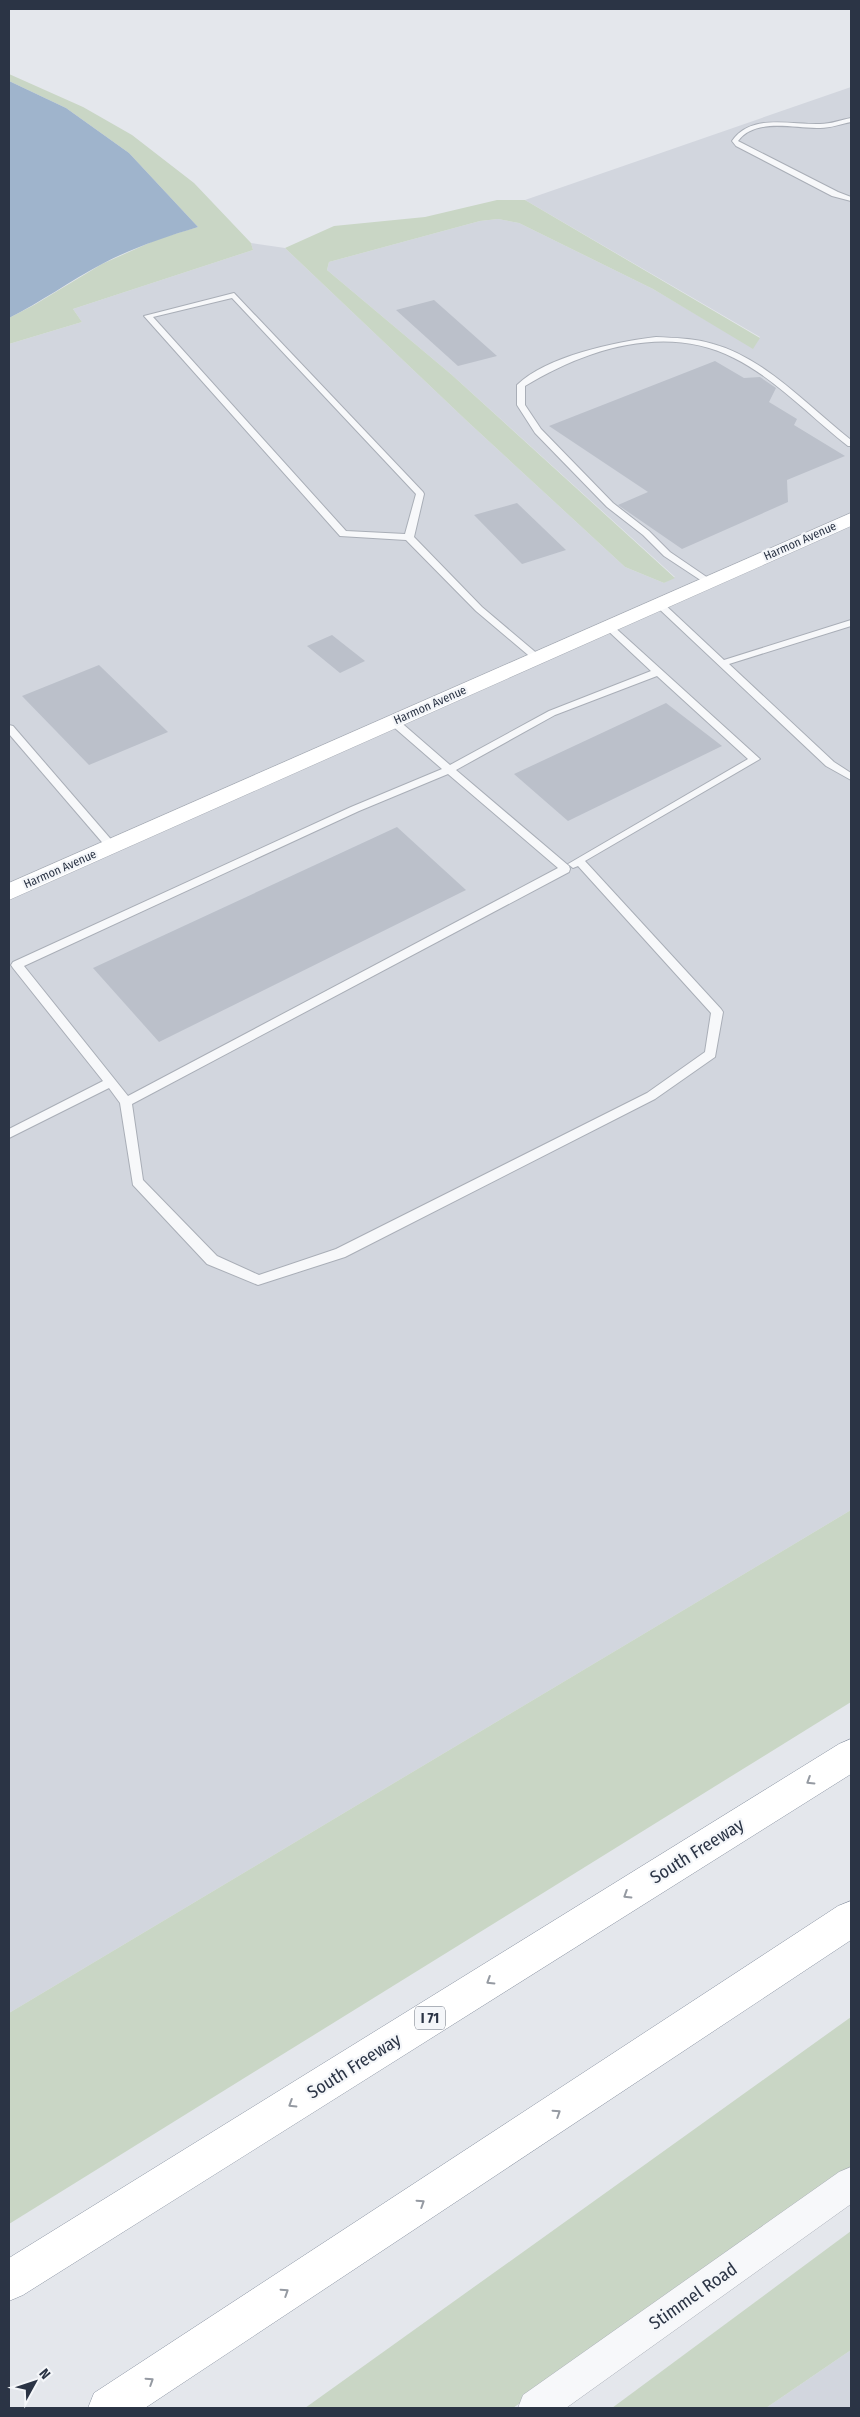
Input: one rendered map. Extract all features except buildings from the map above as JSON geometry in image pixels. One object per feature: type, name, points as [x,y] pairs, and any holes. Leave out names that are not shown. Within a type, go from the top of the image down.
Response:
[{"type":"main road","name":"Harmon Avenue","points":[[9,892],[608,626],[849,522]]},
{"type":"main road","name":"South Freeway","points":[[9,2281],[851,1755]]},
{"type":"main road","points":[[109,2408],[851,1919]]},
{"type":"street","name":"Stimmel Road","points":[[536,2408],[851,2184]]},
{"type":"lane","points":[[851,120],[823,126],[759,126],[744,130],[738,134],[735,141],[738,145],[835,194],[851,199]]},
{"type":"lane","points":[[409,537],[420,494],[234,295],[148,316],[343,534],[409,537],[479,609],[537,658]]},
{"type":"lane","points":[[708,582],[667,554],[646,533],[610,505],[538,431],[521,405],[521,385],[586,351],[628,343],[676,338],[701,342],[737,356],[792,395],[851,444]]},
{"type":"lane","points":[[659,604],[830,764],[851,777]]},
{"type":"lane","points":[[723,663],[851,622]]},
{"type":"lane","points":[[126,1102],[565,869],[755,759],[608,626]]},
{"type":"lane","points":[[579,861],[717,1012],[711,1054],[651,1096],[340,1253],[258,1280],[212,1260],[136,1182],[126,1102],[13,966],[346,813],[448,770],[552,713],[658,672]]},
{"type":"lane","points":[[393,721],[565,869]]},
{"type":"lane","points":[[9,728],[111,846]]},
{"type":"lane","points":[[9,1134],[111,1082]]},
{"type":"shaded area","points":[[851,87],[851,1510],[9,2013],[9,344],[82,322],[73,309],[253,250],[251,243],[285,248],[468,422],[625,567],[664,583],[675,577],[452,375],[327,270],[329,262],[480,221],[498,219],[519,223],[653,289],[753,348],[760,337],[525,200]]},
{"type":"shaded area","points":[[851,2350],[851,2408],[766,2408]]},
{"type":"green space","points":[[9,74],[83,107],[132,135],[194,183],[251,243],[253,250],[73,309],[82,322],[9,344],[9,318],[102,264],[158,239],[198,227],[129,153],[66,108],[9,81]]},
{"type":"green space","points":[[497,200],[525,200],[760,338],[753,349],[653,289],[519,223],[498,219],[480,221],[329,262],[327,270],[452,375],[675,578],[664,583],[625,567],[468,422],[285,248],[334,226],[425,217]]},
{"type":"green space","points":[[851,1510],[851,1702],[9,2224],[9,2013]]},
{"type":"green space","points":[[851,2017],[851,2176],[513,2408],[305,2408]]},
{"type":"green space","points":[[851,2231],[851,2350],[766,2408],[612,2408]]},
{"type":"water","points":[[9,81],[66,108],[129,153],[198,227],[149,243],[113,258],[9,318]]}]
